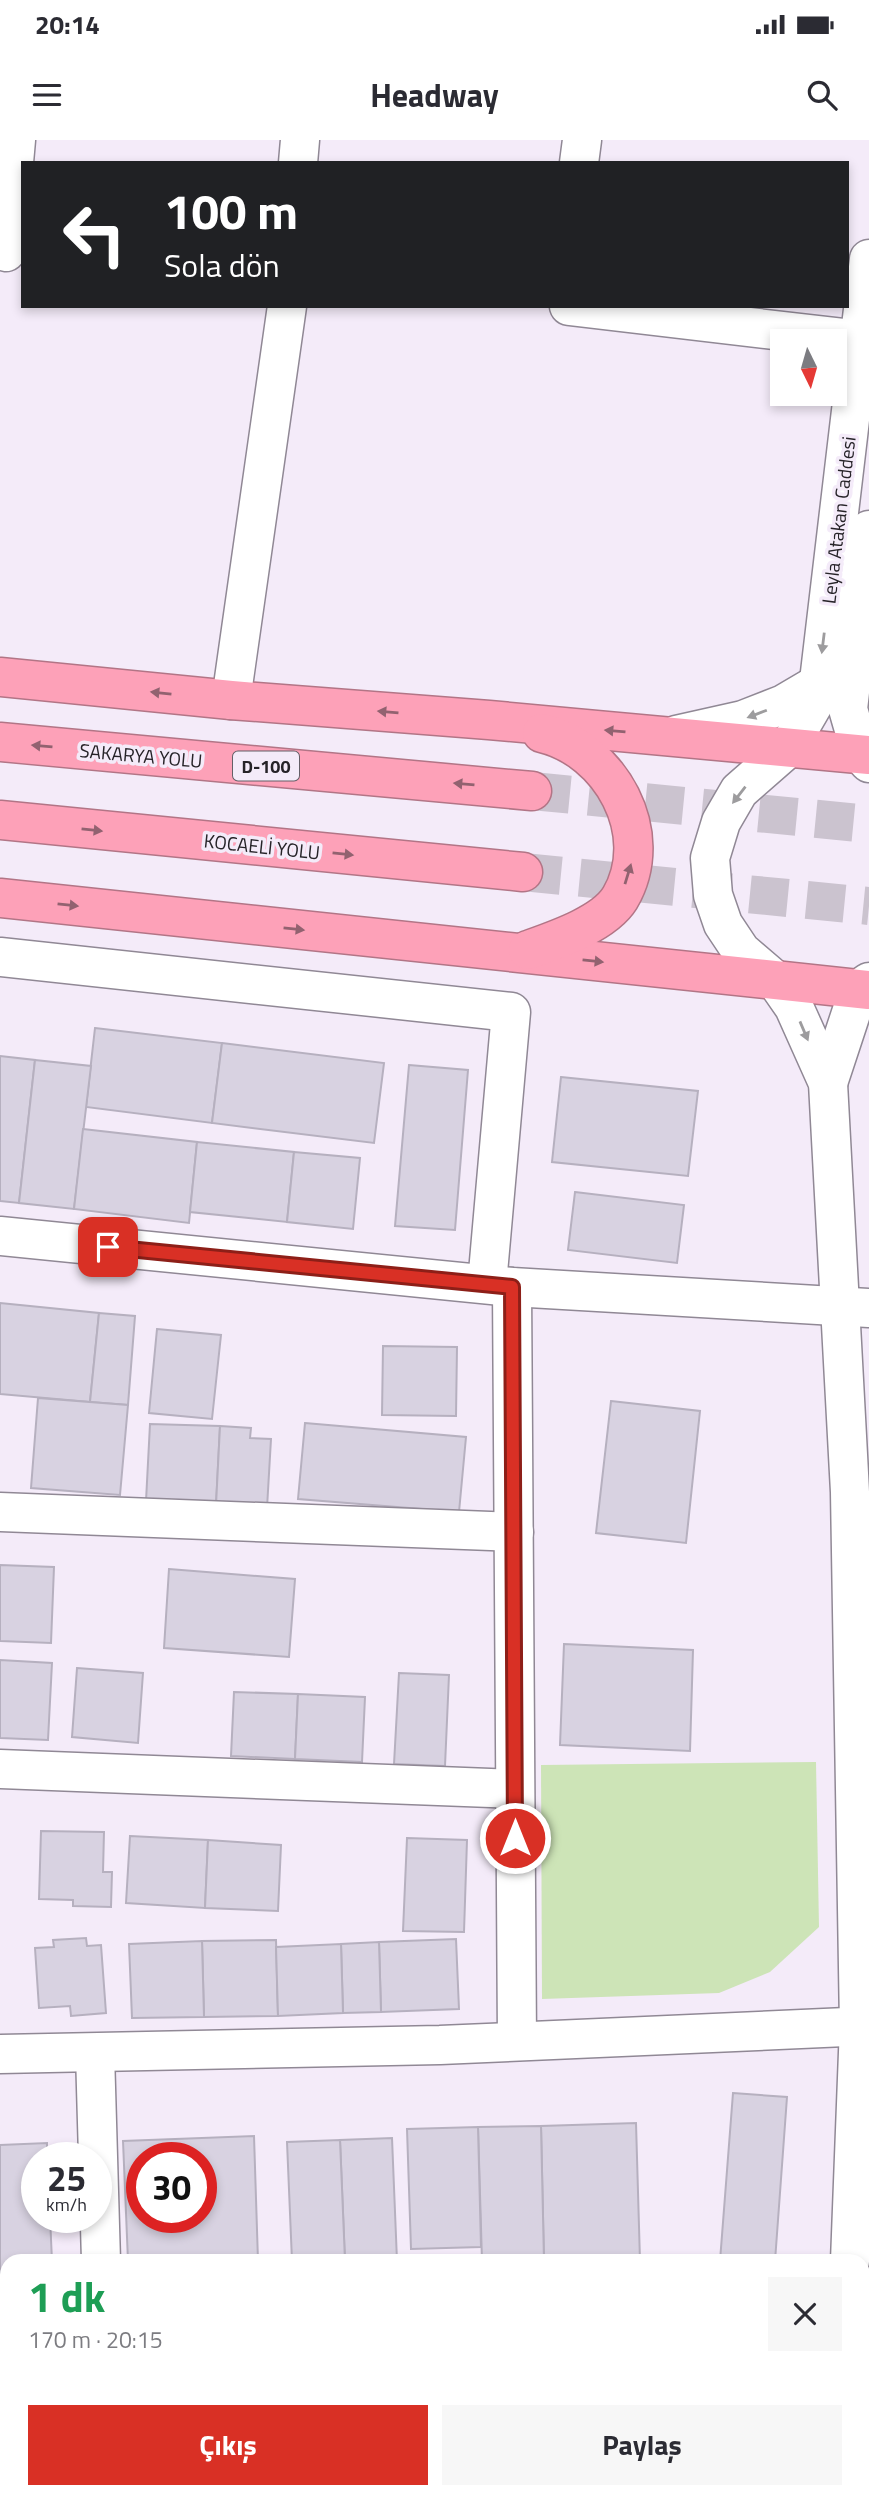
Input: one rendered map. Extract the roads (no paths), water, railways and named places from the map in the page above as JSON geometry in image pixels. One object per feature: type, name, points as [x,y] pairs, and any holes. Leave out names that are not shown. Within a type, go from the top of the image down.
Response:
[{"type":"highway","points":[[0,677],[231,700],[670,736],[866,757]]},
{"type":"highway","points":[[489,720],[559,737],[578,748],[602,769],[618,790],[630,817],[634,844],[631,867],[620,899],[601,916],[575,933],[519,953]]},
{"type":"highway","name":"SAKARYA YOLU","points":[[0,742],[532,791]]},
{"type":"highway","name":"KOCAELİ YOLU","points":[[0,820],[523,872]]},
{"type":"highway","points":[[0,898],[776,981],[866,987]]},
{"type":"street","points":[[10,252],[16,140]]},
{"type":"street","points":[[298,161],[300,140]]},
{"type":"street","points":[[579,161],[582,140]]},
{"type":"street","name":"Leyla Atakan Caddesi","points":[[841,696],[869,259]]},
{"type":"street","points":[[231,700],[287,308]]},
{"type":"street","points":[[586,308],[864,340]]},
{"type":"street","name":"Leyla Atakan Caddesi","points":[[841,696],[869,530]]},
{"type":"street","points":[[670,736],[743,720],[784,704],[841,696]]},
{"type":"street","points":[[841,696],[739,791],[721,822],[710,858],[713,895],[723,924],[741,951],[776,981],[794,1007],[828,1083],[855,1307],[850,1492],[864,2026],[850,2254]]},
{"type":"street","points":[[841,696],[866,757]]},
{"type":"street","points":[[0,957],[511,1012],[500,1285],[514,1532],[517,2041]]},
{"type":"street","points":[[828,1083],[866,987]]},
{"type":"street","points":[[0,1236],[500,1285],[855,1307]]},
{"type":"street","points":[[0,1512],[514,1532]]},
{"type":"street","points":[[0,1769],[514,1789]]},
{"type":"street","points":[[0,2054],[517,2041],[864,2026]]},
{"type":"street","points":[[95,2053],[101,2254]]},
{"type":"tunnel","points":[[532,791],[869,824]]},
{"type":"tunnel","points":[[523,872],[869,906]]}]
